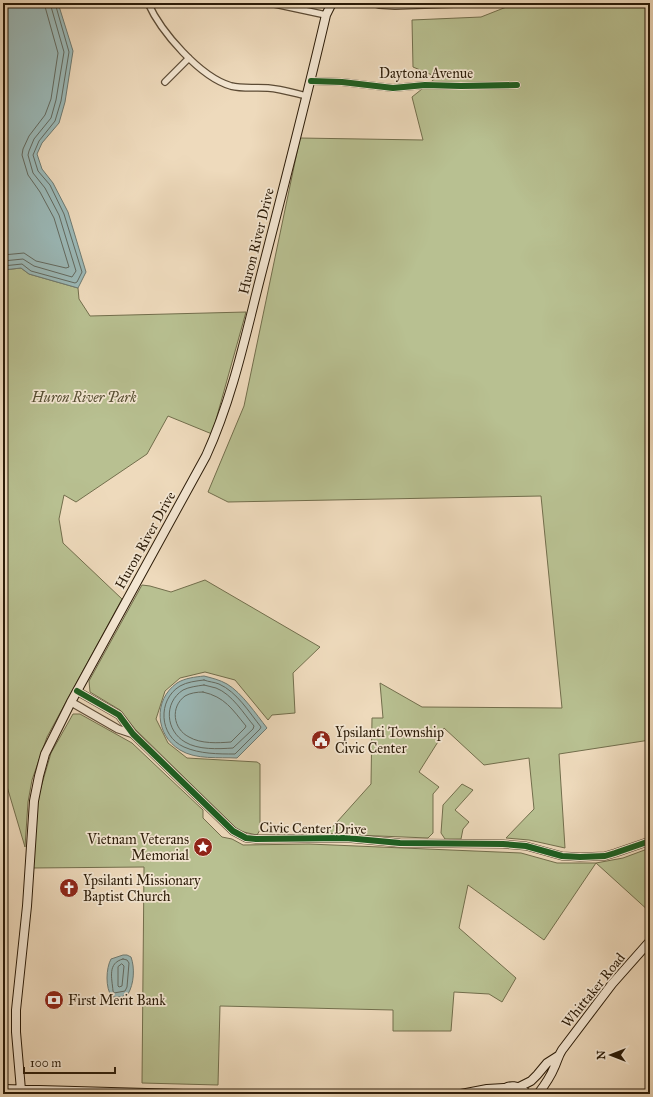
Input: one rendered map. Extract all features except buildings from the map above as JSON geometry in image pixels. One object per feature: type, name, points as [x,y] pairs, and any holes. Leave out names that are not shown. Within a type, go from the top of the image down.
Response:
[{"type":"main road","name":"Huron River Drive","points":[[22,1092],[16,1032],[16,1010],[28,906],[34,801],[45,754],[71,702],[203,463],[218,430],[227,403],[244,339],[311,81],[326,15],[332,3]]},
{"type":"main road","name":"Whittaker Road","points":[[519,1087],[531,1081],[547,1063],[558,1056],[612,984],[650,941]]},
{"type":"main road","name":"Whittaker Road","points":[[538,1094],[549,1080],[558,1056]]},
{"type":"main road","points":[[461,1094],[487,1089],[501,1091],[510,1086],[519,1087],[527,1094]]},
{"type":"main road","points":[[3,1089],[22,1092],[183,1094]]},
{"type":"street","points":[[148,3],[162,28],[189,58],[214,78],[231,86],[267,88],[307,96]]},
{"type":"street","points":[[270,3],[326,15]]},
{"type":"street","points":[[372,3],[394,6],[483,3]]},
{"type":"street","points":[[165,82],[189,58]]},
{"type":"street","name":"Daytona Avenue","points":[[311,81],[349,83],[393,88],[425,85],[517,85]]},
{"type":"street","name":"Civic Center Drive","points":[[77,691],[119,715],[133,734],[233,831],[246,838],[346,838],[400,843],[503,844],[526,846],[562,856],[580,857],[615,854],[650,841]]},
{"type":"street","name":"Civic Center Drive","points":[[71,702],[118,730],[133,734]]},
{"type":"green space","points":[[492,3],[650,3],[650,740],[559,754],[565,848],[529,840],[506,838],[534,809],[529,758],[484,765],[444,728],[441,737],[419,772],[439,787],[433,794],[433,833],[428,838],[330,834],[328,832],[371,784],[372,718],[383,718],[380,683],[422,707],[562,708],[541,496],[228,502],[208,492],[244,406],[300,138],[423,140],[412,97],[437,77],[413,67],[412,20],[481,17],[514,4]]},
{"type":"green space","name":"Huron River Park","points":[[21,268],[29,274],[78,288],[79,299],[90,316],[246,312],[212,434],[168,416],[147,454],[76,502],[64,495],[59,519],[63,543],[122,599],[47,737],[32,780],[28,802],[25,847],[3,773],[3,270]]},
{"type":"green space","points":[[205,580],[320,647],[293,673],[295,713],[272,715],[268,720],[235,680],[205,672],[180,678],[165,691],[156,719],[168,743],[187,758],[257,762],[260,764],[260,830],[257,835],[239,831],[135,729],[120,710],[90,692],[89,681],[142,585],[171,592]]},
{"type":"green space","points":[[73,714],[80,714],[132,743],[203,810],[203,818],[222,837],[232,839],[243,845],[309,844],[521,853],[557,863],[596,863],[544,940],[468,885],[459,928],[516,978],[502,1002],[489,994],[454,992],[451,1031],[393,1031],[393,1010],[220,1006],[218,1085],[142,1083],[144,867],[32,868],[37,801],[51,753]]},
{"type":"green space","points":[[462,784],[473,790],[455,810],[469,822],[463,829],[461,839],[445,839],[441,833],[443,805]]},
{"type":"green space","points":[[650,848],[650,912],[596,863],[623,858]]},
{"type":"water","points":[[3,3],[58,3],[73,51],[65,102],[59,123],[42,143],[37,154],[42,169],[53,183],[68,212],[86,272],[78,288],[29,274],[21,268],[3,270]]},
{"type":"water","points":[[204,676],[222,681],[233,688],[267,728],[237,758],[200,757],[186,753],[172,744],[162,727],[160,717],[161,708],[169,690],[183,680]]},
{"type":"water","points":[[123,955],[131,957],[133,966],[132,986],[128,994],[121,997],[112,997],[107,983],[109,963],[111,959]]},
{"type":"cycle path","points":[[311,81],[342,82],[393,88],[425,85],[517,85]]},
{"type":"cycle path","points":[[77,691],[119,715],[133,734],[233,831],[246,838],[346,838],[400,843],[503,844],[526,846],[562,856],[580,857],[605,856],[650,841]]},
{"type":"place","name":"Ypsilanti Township Civic Center","points":[[321,740]]},
{"type":"place","name":"Vietnam Veterans Memorial","points":[[203,847]]},
{"type":"place","name":"Ypsilanti Missionary Baptist Church","points":[[69,888]]},
{"type":"place","name":"First Merit Bank","points":[[54,1000]]}]
